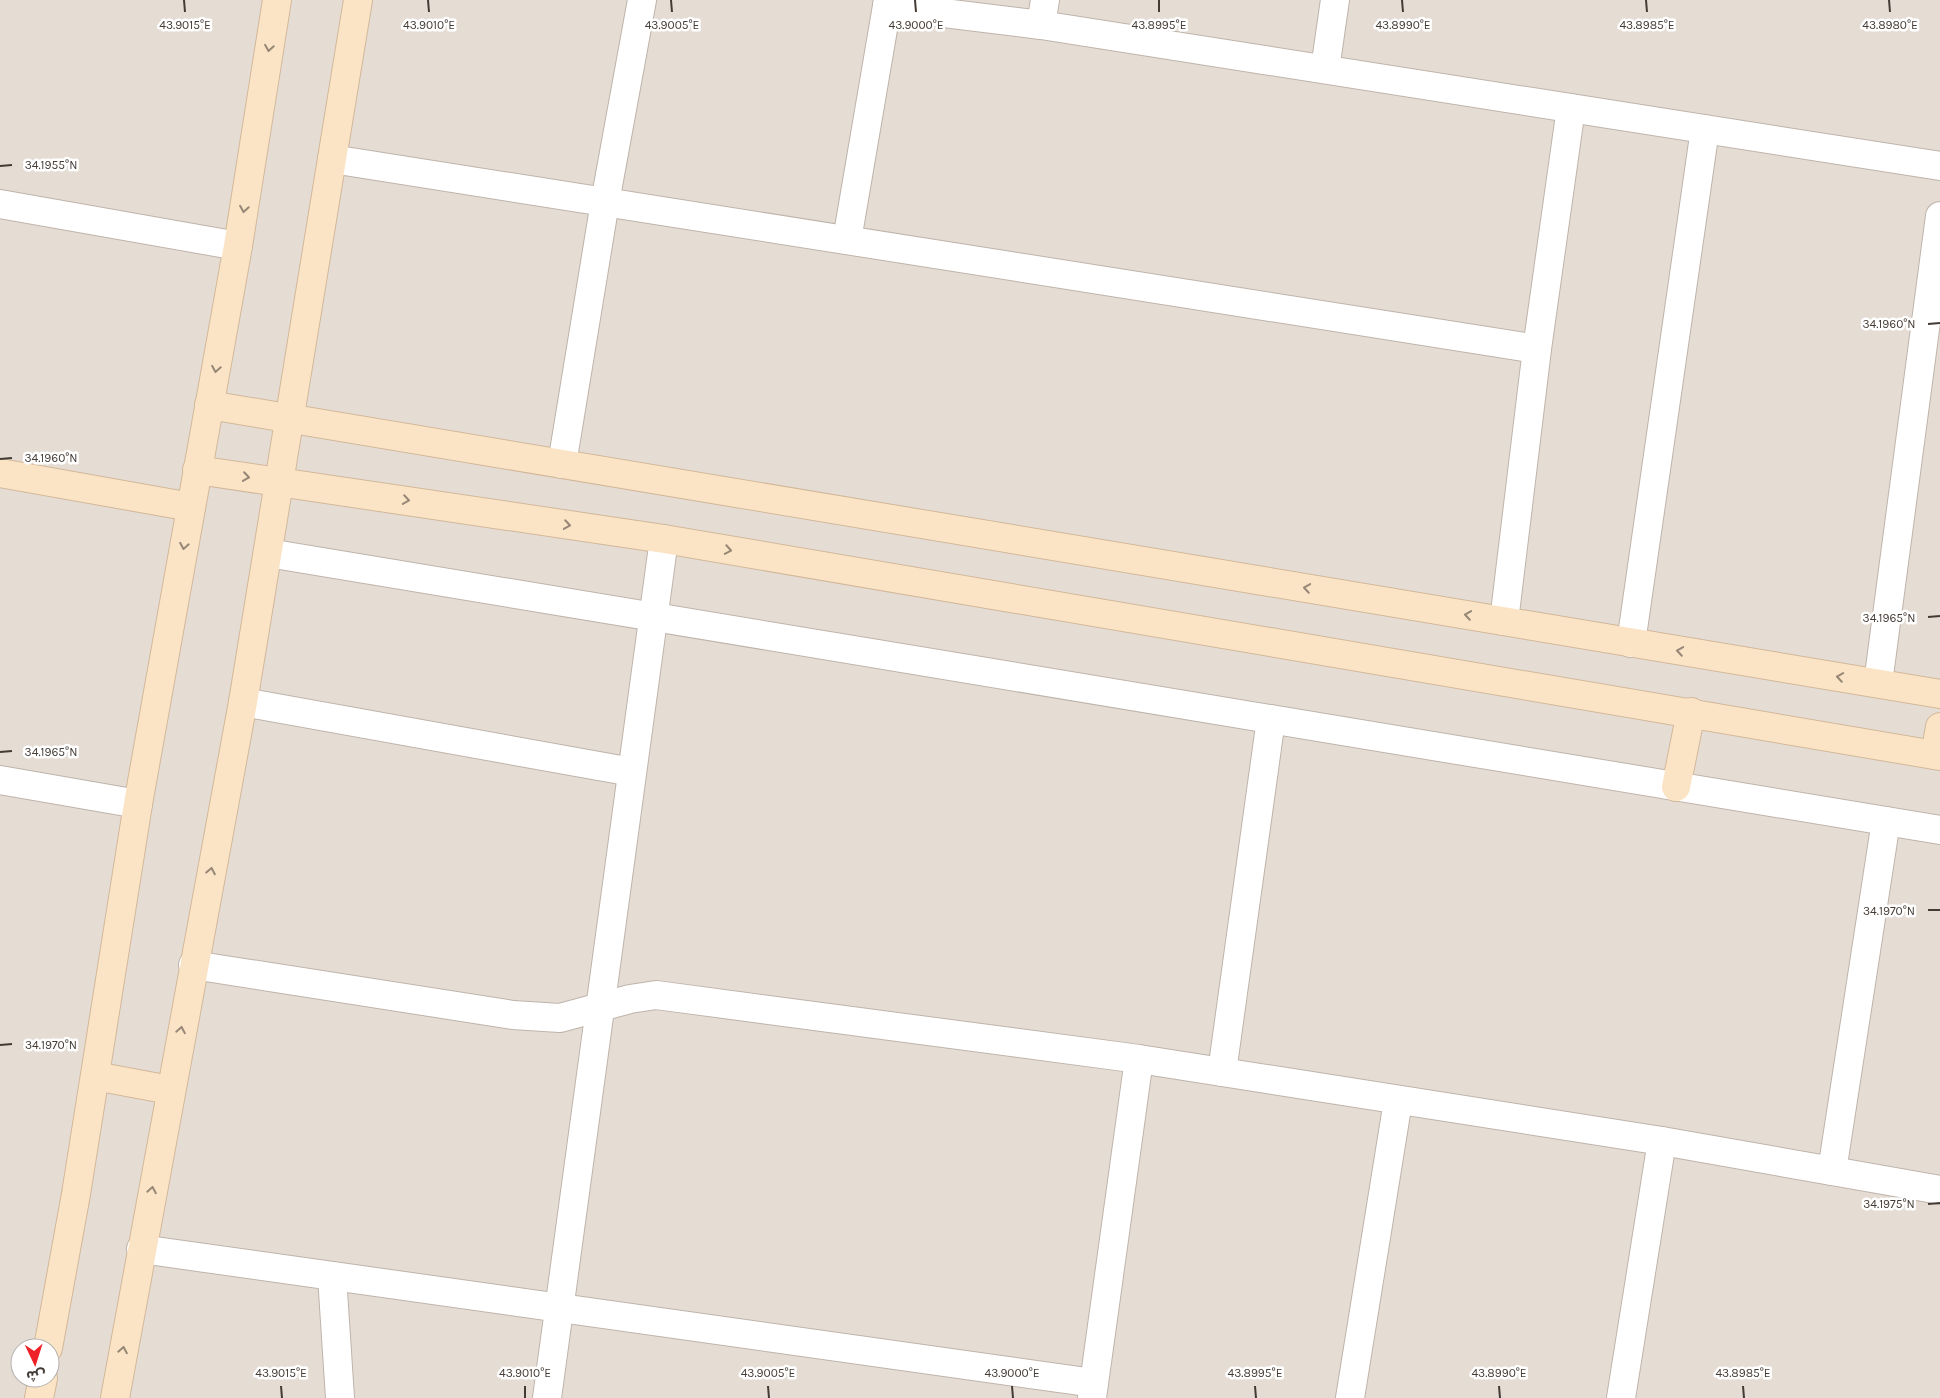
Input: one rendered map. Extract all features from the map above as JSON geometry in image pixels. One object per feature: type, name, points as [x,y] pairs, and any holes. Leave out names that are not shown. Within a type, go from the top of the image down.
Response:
[{"type":"main road","points":[[50,1338],[95,1076],[138,804],[238,246],[277,0]]},
{"type":"main road","points":[[115,1398],[170,1090],[243,702],[358,0]]},
{"type":"main road","points":[[209,406],[1940,694]]},
{"type":"main road","points":[[197,470],[664,539],[1938,755],[1940,727]]},
{"type":"main road","points":[[0,473],[191,507]]},
{"type":"main road","points":[[1676,787],[1691,712]]},
{"type":"main road","points":[[95,1076],[170,1090]]},
{"type":"street","points":[[562,464],[605,202],[642,0]]},
{"type":"street","points":[[1325,69],[1335,0]]},
{"type":"street","points":[[847,240],[887,3],[1043,13],[1325,69],[1940,166]]},
{"type":"street","points":[[1504,621],[1537,349],[1571,108]]},
{"type":"street","points":[[1631,643],[1705,129]]},
{"type":"street","points":[[332,159],[1537,349]]},
{"type":"street","points":[[0,204],[238,246]]},
{"type":"street","points":[[1878,683],[1940,216]]},
{"type":"street","points":[[547,1398],[664,539]]},
{"type":"street","points":[[268,553],[1940,830]]},
{"type":"street","points":[[243,702],[632,772]]},
{"type":"street","points":[[1222,1072],[1271,719]]},
{"type":"street","points":[[0,780],[138,804]]},
{"type":"street","points":[[1832,1171],[1886,821]]},
{"type":"street","points":[[193,965],[513,1015],[560,1018],[630,999],[656,995],[1139,1059],[1662,1141],[1940,1190]]},
{"type":"street","points":[[141,1249],[560,1308],[1093,1391],[1139,1059]]},
{"type":"street","points":[[1350,1398],[1398,1101]]},
{"type":"street","points":[[1621,1398],[1662,1141]]},
{"type":"street","points":[[332,1276],[340,1398]]},
{"type":"shaded area","points":[[0,0],[1940,0],[1940,1398],[0,1398]]}]
